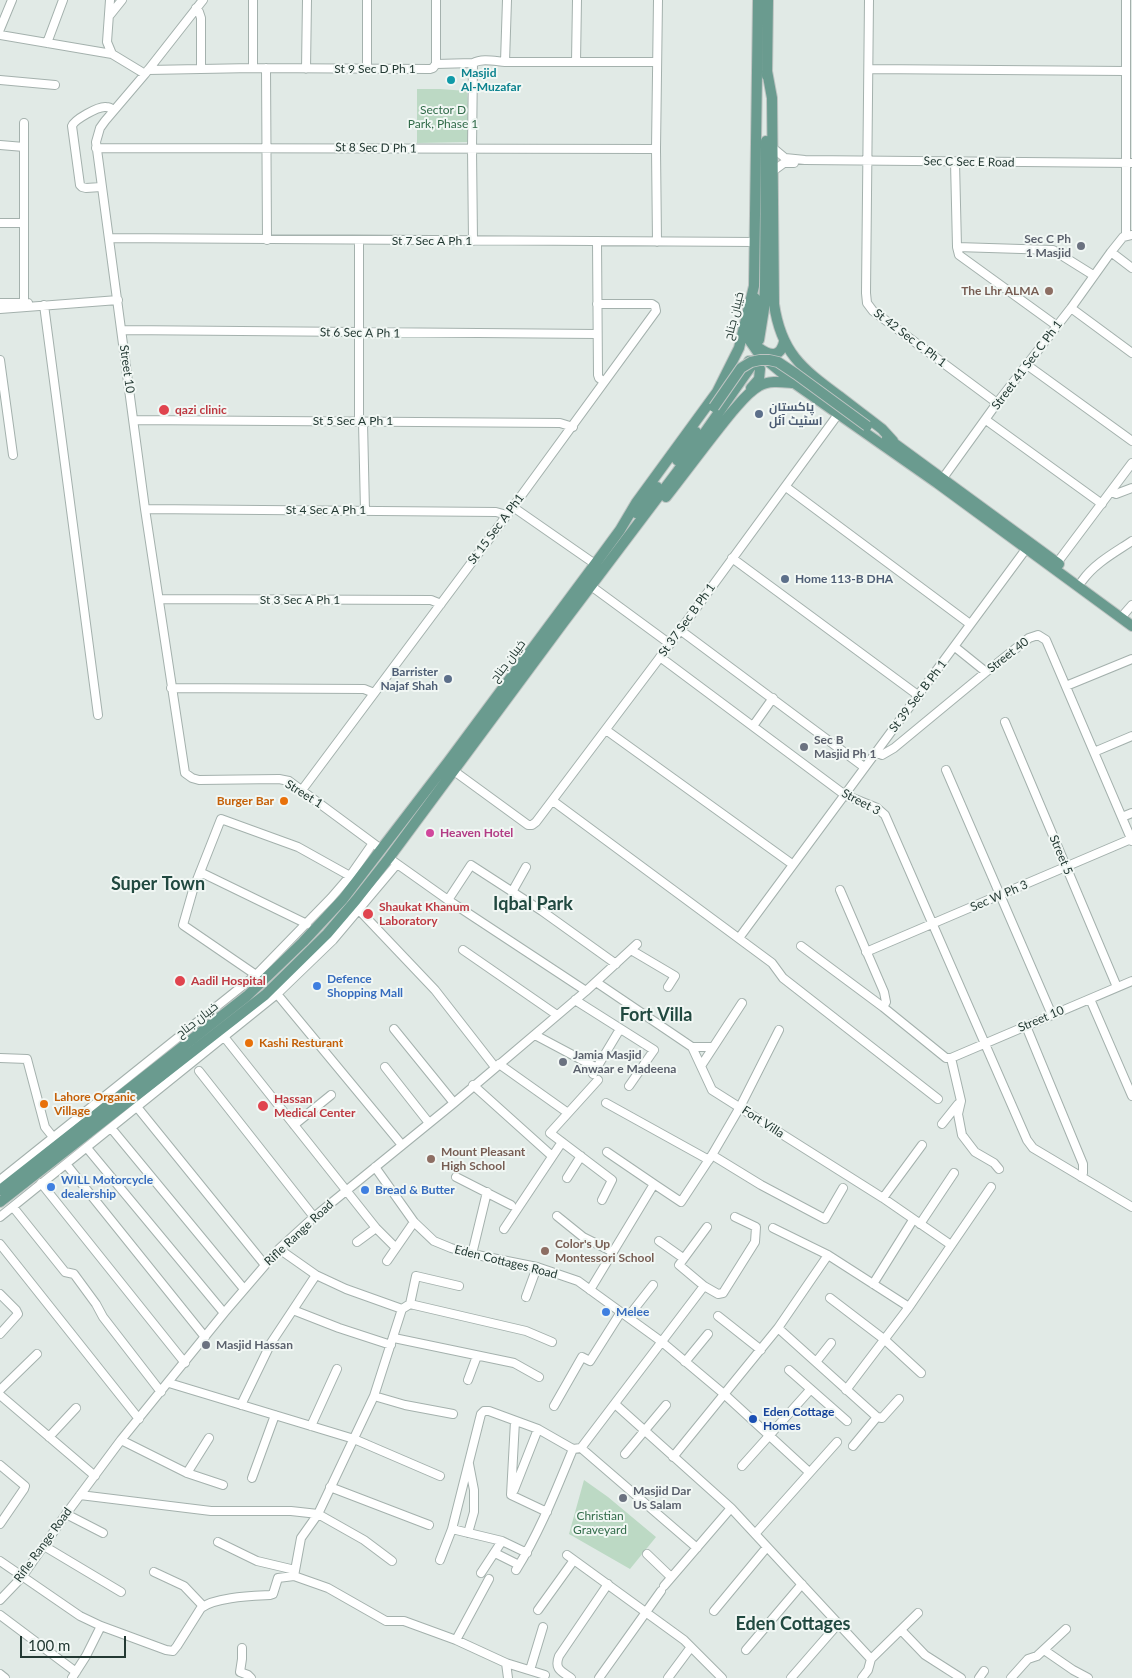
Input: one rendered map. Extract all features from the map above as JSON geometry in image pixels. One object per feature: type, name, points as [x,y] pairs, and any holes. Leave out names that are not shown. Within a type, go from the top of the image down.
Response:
[{"type":"main road","name":"خیبان جناح","points":[[0,1202],[265,995],[327,934],[393,861],[454,771],[591,586],[624,534],[636,503],[716,392],[739,348],[754,286],[758,0]]},
{"type":"main road","name":"خیبان جناح","points":[[756,343],[764,309],[765,286],[768,0]]},
{"type":"main road","points":[[767,71],[772,98],[774,304],[776,320],[784,342],[803,369],[882,429],[893,441]]},
{"type":"main road","points":[[754,286],[755,316],[750,341],[756,343],[757,346],[767,353],[773,354],[781,351],[784,342]]},
{"type":"main road","points":[[756,343],[759,354],[794,383],[839,413],[1132,626]]},
{"type":"main road","points":[[624,534],[631,519],[670,471],[741,368],[752,362],[769,360],[778,362],[867,426],[893,441],[1082,581],[1130,612]]},
{"type":"main road","points":[[624,534],[647,522],[759,379],[760,366],[754,361],[747,361],[741,364],[726,384],[716,392]]},
{"type":"main road","name":"خیبان جناح","points":[[0,1190],[247,996],[303,942],[343,898],[377,846],[595,564],[624,534],[694,448],[752,365]]},
{"type":"main road","points":[[746,396],[765,383],[794,383]]},
{"type":"street","points":[[0,29],[12,0]]},
{"type":"street","points":[[47,43],[63,0]]},
{"type":"street","points":[[110,0],[107,42],[112,54]]},
{"type":"street","points":[[110,15],[122,0]]},
{"type":"street","name":"Street 10","points":[[185,773],[145,509],[118,300],[101,187],[96,136],[114,110],[203,0]]},
{"type":"street","points":[[253,0],[253,68]]},
{"type":"street","points":[[306,69],[307,0]]},
{"type":"street","points":[[367,0],[367,69]]},
{"type":"street","points":[[436,0],[436,64]]},
{"type":"street","points":[[505,62],[507,0]]},
{"type":"street","points":[[576,62],[577,0]]},
{"type":"street","points":[[657,242],[658,0]]},
{"type":"street","points":[[867,160],[869,0]]},
{"type":"street","points":[[1126,0],[1129,20],[1125,70],[1129,89],[1129,235]]},
{"type":"street","points":[[196,8],[200,18],[201,68]]},
{"type":"street","points":[[0,35],[112,54],[146,72]]},
{"type":"street","name":"St 9 Sec D Ph 1","points":[[146,72],[201,68],[430,69],[435,67],[436,64],[473,64],[477,61],[486,60],[505,62],[657,62]]},
{"type":"street","points":[[473,64],[473,241]]},
{"type":"street","points":[[266,68],[267,240]]},
{"type":"street","points":[[869,69],[1125,70]]},
{"type":"street","points":[[0,80],[55,85]]},
{"type":"street","points":[[101,187],[86,188],[80,184],[72,126],[75,121],[100,108],[107,107],[114,110]]},
{"type":"street","points":[[24,123],[24,302]]},
{"type":"street","points":[[0,145],[24,147]]},
{"type":"street","name":"St 8 Sec D Ph 1","points":[[96,148],[656,149]]},
{"type":"street","name":"Sec C Sec E Road","points":[[773,148],[785,158],[806,160],[1129,163]]},
{"type":"street","name":"Sec C Sec E Road","points":[[773,171],[784,163],[797,163],[806,160]]},
{"type":"street","name":"St 42 Sec C Ph 1","points":[[867,160],[867,304],[873,312],[997,404]]},
{"type":"street","points":[[954,162],[956,247],[959,255],[1057,326]]},
{"type":"street","points":[[0,223],[24,223]]},
{"type":"street","name":"Street 41 Sec C Ph 1","points":[[943,478],[1071,308],[1093,275],[1111,252],[1129,235]]},
{"type":"street","name":"St 7 Sec A Ph 1","points":[[109,238],[755,242]]},
{"type":"street","points":[[359,241],[359,333],[365,511]]},
{"type":"street","points":[[597,242],[598,375],[604,382]]},
{"type":"street","points":[[956,247],[1052,250],[1093,275]]},
{"type":"street","points":[[1111,252],[1132,268]]},
{"type":"street","points":[[0,309],[118,300]]},
{"type":"street","points":[[0,303],[39,302],[44,305]]},
{"type":"street","name":"St 15 Sec A Ph1","points":[[302,790],[573,427],[655,314],[656,308],[652,304],[597,304]]},
{"type":"street","points":[[44,305],[98,716]]},
{"type":"street","points":[[1071,308],[1132,353]]},
{"type":"street","name":"St 6 Sec A Ph 1","points":[[122,330],[598,334]]},
{"type":"street","points":[[0,360],[13,455]]},
{"type":"street","points":[[1027,364],[1132,441]]},
{"type":"street","name":"St 37 Sec B Ph 1","points":[[454,771],[528,825],[532,825],[553,801],[606,730],[839,413]]},
{"type":"street","name":"St 5 Sec A Ph 1","points":[[134,420],[560,422],[573,427]]},
{"type":"street","points":[[986,420],[1102,504]]},
{"type":"street","points":[[1057,562],[1112,492],[1132,463]]},
{"type":"street","points":[[786,487],[970,624]]},
{"type":"street","points":[[1112,492],[1116,494],[1132,488]]},
{"type":"street","points":[[513,507],[595,564]]},
{"type":"street","name":"St 4 Sec A Ph 1","points":[[145,509],[496,512],[507,515]]},
{"type":"street","points":[[1082,581],[1103,560],[1132,541]]},
{"type":"street","name":"St 39 Sec B Ph 1","points":[[738,938],[1026,549]]},
{"type":"street","points":[[732,558],[919,696]]},
{"type":"street","points":[[591,586],[670,644]]},
{"type":"street","name":"St 3 Sec A Ph 1","points":[[159,599],[431,600],[441,604]]},
{"type":"street","points":[[680,630],[864,767]]},
{"type":"street","name":"Street 40","points":[[876,752],[882,755],[894,748],[1029,638],[1038,635],[1046,640],[1066,686]]},
{"type":"street","points":[[955,647],[986,672]]},
{"type":"street","name":"Street 3","points":[[660,657],[845,795],[877,808],[887,818],[1030,1145],[1132,1207]]},
{"type":"street","points":[[1131,840],[1066,686],[1132,659]]},
{"type":"street","points":[[171,688],[364,689],[374,693]]},
{"type":"street","points":[[753,726],[772,698]]},
{"type":"street","name":"Street 5","points":[[1005,722],[1117,987]]},
{"type":"street","points":[[606,730],[792,864]]},
{"type":"street","points":[[1094,752],[1132,736]]},
{"type":"street","points":[[946,770],[1052,1015]]},
{"type":"street","name":"Street 1","points":[[185,773],[198,780],[285,780],[302,790],[377,846]]},
{"type":"street","points":[[553,801],[772,963],[783,978],[938,1099]]},
{"type":"street","points":[[1122,817],[1132,813]]},
{"type":"street","points":[[256,975],[183,925],[200,872],[221,820],[298,847],[350,876]]},
{"type":"street","name":"Sec W Ph 3","points":[[866,952],[1131,840]]},
{"type":"street","points":[[0,1180],[256,975],[307,924],[377,846]]},
{"type":"street","points":[[0,1217],[137,1106],[225,1038],[277,994],[333,940],[359,910],[393,861],[586,992]]},
{"type":"street","points":[[448,900],[471,865],[542,911],[616,964]]},
{"type":"street","points":[[512,892],[526,867]]},
{"type":"street","points":[[200,872],[307,924]]},
{"type":"street","points":[[840,890],[884,992],[886,1002],[883,1007]]},
{"type":"street","points":[[359,910],[435,990],[497,1066],[568,1113]]},
{"type":"street","points":[[801,946],[883,1007],[946,1058],[951,1058],[961,1101],[958,1114],[962,1135],[975,1152],[994,1163],[999,1169]]},
{"type":"street","name":"Rifle Range Road","points":[[0,1600],[22,1577],[121,1440],[224,1313],[279,1249],[314,1217],[586,992],[634,947],[675,976],[668,987]]},
{"type":"street","points":[[463,950],[557,1016]]},
{"type":"street","name":"Street 10","points":[[951,1058],[1132,981]]},
{"type":"street","points":[[596,982],[692,1047],[713,1047]]},
{"type":"street","points":[[277,994],[402,1146]]},
{"type":"street","points":[[1090,999],[1132,1096]]},
{"type":"street","points":[[575,1000],[654,1050],[629,1086]]},
{"type":"street","points":[[701,1066],[742,1002]]},
{"type":"street","points":[[1026,1026],[1084,1164],[1084,1172],[1081,1177]]},
{"type":"street","points":[[394,1028],[454,1103]]},
{"type":"street","points":[[602,1200],[612,1180],[550,1133],[568,1113],[596,1074],[620,1029]]},
{"type":"street","points":[[607,1152],[681,1202],[740,1107],[779,1030]]},
{"type":"street","points":[[535,1035],[596,1074]]},
{"type":"street","points":[[225,1038],[376,1228],[396,1248]]},
{"type":"street","name":"Fort Villa","points":[[692,1047],[712,1090],[883,1198],[951,1245]]},
{"type":"street","points":[[0,1058],[27,1059],[45,1126],[53,1137]]},
{"type":"street","points":[[385,1067],[429,1123]]},
{"type":"street","points":[[199,1071],[314,1217]]},
{"type":"street","points":[[473,1086],[552,1156]]},
{"type":"street","points":[[294,1125],[331,1095]]},
{"type":"street","points":[[942,1124],[961,1101]]},
{"type":"street","points":[[606,1103],[825,1219],[843,1188]]},
{"type":"street","points":[[137,1106],[265,1264]]},
{"type":"street","points":[[111,1128],[244,1289]]},
{"type":"street","points":[[504,1229],[562,1142]]},
{"type":"street","points":[[883,1198],[922,1145]]},
{"type":"street","points":[[87,1148],[224,1313]]},
{"type":"street","points":[[567,1178],[581,1156]]},
{"type":"street","points":[[66,1164],[205,1337]]},
{"type":"street","name":"Eden Cottages Road","points":[[376,1167],[414,1222],[434,1241],[472,1254],[537,1268],[578,1282],[662,1342],[724,1394],[809,1472]]},
{"type":"street","points":[[873,1284],[954,1173]]},
{"type":"street","points":[[456,1177],[511,1205]]},
{"type":"street","points":[[41,1183],[185,1363]]},
{"type":"street","points":[[590,1290],[654,1184]]},
{"type":"street","points":[[846,1390],[909,1307],[991,1187]]},
{"type":"street","points":[[472,1254],[486,1192]]},
{"type":"street","points":[[13,1207],[66,1272],[74,1274],[96,1304],[102,1317],[161,1392]]},
{"type":"street","points":[[557,1216],[583,1237],[613,1252]]},
{"type":"street","points":[[707,1227],[679,1264],[704,1286],[718,1294],[723,1292],[755,1242],[756,1228],[735,1217]]},
{"type":"street","points":[[387,1261],[414,1222]]},
{"type":"street","points":[[357,1242],[376,1228]]},
{"type":"street","points":[[773,1228],[828,1255],[909,1307]]},
{"type":"street","points":[[659,1241],[683,1258]]},
{"type":"street","points":[[0,1244],[139,1419]]},
{"type":"street","points":[[279,1249],[316,1275],[346,1289],[402,1309]]},
{"type":"street","points":[[673,1457],[778,1328],[828,1255]]},
{"type":"street","points":[[526,1297],[537,1268]]},
{"type":"street","points":[[241,1405],[271,1343],[316,1275]]},
{"type":"street","points":[[410,1304],[416,1276],[459,1286]]},
{"type":"street","points":[[628,1317],[653,1284]]},
{"type":"street","points":[[494,1553],[517,1568],[527,1553],[577,1448],[615,1404],[704,1286]]},
{"type":"street","points":[[0,1294],[18,1314],[0,1334]]},
{"type":"street","points":[[830,1298],[885,1340],[921,1373]]},
{"type":"street","points":[[294,1573],[302,1538],[318,1514],[374,1396],[402,1309],[410,1304],[526,1331],[552,1342]]},
{"type":"street","points":[[293,1310],[392,1341],[514,1363],[539,1377]]},
{"type":"street","points":[[554,1406],[582,1357],[590,1361],[620,1312]]},
{"type":"street","points":[[718,1316],[761,1350]]},
{"type":"street","points":[[778,1328],[876,1417],[882,1418],[898,1399]]},
{"type":"street","points":[[685,1362],[708,1334]]},
{"type":"street","points":[[816,1362],[831,1343]]},
{"type":"street","points":[[0,1390],[37,1354]]},
{"type":"street","points":[[468,1380],[477,1356]]},
{"type":"street","points":[[312,1426],[337,1369]]},
{"type":"street","points":[[789,1370],[846,1422]]},
{"type":"street","points":[[169,1383],[354,1439],[440,1476]]},
{"type":"street","points":[[742,1466],[810,1390]]},
{"type":"street","points":[[0,1395],[95,1476]]},
{"type":"street","points":[[374,1396],[405,1405],[453,1414]]},
{"type":"street","points":[[615,1404],[729,1506],[871,1659]]},
{"type":"street","points":[[625,1454],[666,1404]]},
{"type":"street","points":[[49,1436],[76,1408]]},
{"type":"street","points":[[440,1560],[452,1529],[468,1461],[481,1414],[484,1411],[489,1411],[538,1429],[577,1448],[697,1548]]},
{"type":"street","points":[[252,1478],[275,1415]]},
{"type":"street","points":[[854,1446],[876,1417]]},
{"type":"street","points":[[512,1495],[515,1421]]},
{"type":"street","points":[[512,1495],[538,1429]]},
{"type":"street","points":[[187,1473],[209,1438]]},
{"type":"street","points":[[121,1440],[187,1473],[223,1485]]},
{"type":"street","points":[[755,1534],[837,1442]]},
{"type":"street","points":[[468,1461],[474,1490],[474,1512],[468,1533]]},
{"type":"street","points":[[0,1465],[25,1486],[0,1524]]},
{"type":"street","points":[[330,1486],[429,1525]]},
{"type":"street","points":[[80,1495],[210,1511],[291,1511],[318,1514],[364,1540],[392,1561]]},
{"type":"street","points":[[512,1495],[547,1512]]},
{"type":"street","points":[[599,1678],[671,1577],[697,1548],[729,1506]]},
{"type":"street","points":[[66,1514],[102,1533]]},
{"type":"street","points":[[452,1529],[502,1542],[527,1553]]},
{"type":"street","points":[[218,1542],[257,1561],[294,1573],[341,1594],[386,1621],[404,1621],[456,1640],[506,1663],[545,1675]]},
{"type":"street","points":[[481,1573],[502,1542]]},
{"type":"street","points":[[44,1546],[121,1592]]},
{"type":"street","points":[[714,1611],[768,1547]]},
{"type":"street","points":[[647,1554],[671,1577]]},
{"type":"street","points":[[538,1610],[570,1557],[684,1640],[722,1678]]},
{"type":"street","points":[[0,1561],[80,1616],[101,1626],[166,1650],[173,1650],[203,1606],[240,1597],[270,1595],[278,1578],[294,1573]]},
{"type":"street","points":[[154,1572],[184,1586],[203,1606]]},
{"type":"street","points":[[456,1640],[489,1579]]},
{"type":"street","points":[[571,1678],[558,1668],[559,1656],[608,1584]]},
{"type":"street","points":[[746,1650],[802,1584]]},
{"type":"street","points":[[862,1678],[868,1670],[871,1659],[918,1613]]},
{"type":"street","points":[[0,1615],[74,1675],[101,1626]]},
{"type":"street","points":[[791,1678],[838,1624]]},
{"type":"street","points":[[530,1670],[543,1627]]},
{"type":"street","points":[[1011,1678],[1028,1659],[1037,1656],[1066,1629]]},
{"type":"street","points":[[901,1630],[925,1655],[961,1678]]},
{"type":"street","points":[[668,1678],[691,1647]]},
{"type":"street","points":[[242,1648],[240,1672],[248,1674],[251,1678]]},
{"type":"street","points":[[1044,1650],[1088,1678]]},
{"type":"street","points":[[506,1663],[508,1678]]},
{"type":"street","points":[[979,1678],[984,1671]]},
{"type":"street","points":[[0,1674],[4,1678]]},
{"type":"green space","name":"Sector D Park, Phase 1","points":[[417,89],[467,91],[470,142],[417,143]]},
{"type":"green space","name":"Christian Graveyard","points":[[584,1480],[608,1497],[656,1537],[630,1569],[569,1534]]},
{"type":"place","name":"Masjid Al-Muzafar","points":[[451,80]]},
{"type":"place","name":"Sec C Ph 1 Masjid","points":[[1081,246]]},
{"type":"place","name":"The Lhr ALMA","points":[[1049,291]]},
{"type":"place","name":"qazi clinic","points":[[164,410]]},
{"type":"place","name":"پاکستان اسٹیٹ آئل","points":[[759,414]]},
{"type":"place","name":"Home 113-B DHA","points":[[785,579]]},
{"type":"place","name":"Barrister Najaf Shah","points":[[448,679]]},
{"type":"place","name":"Sec B Masjid Ph 1","points":[[804,747]]},
{"type":"place","name":"Burger Bar","points":[[284,801]]},
{"type":"place","name":"Heaven Hotel","points":[[430,833]]},
{"type":"place","name":"Shaukat Khanum Laboratory","points":[[368,914]]},
{"type":"place","name":"Aadil Hospital","points":[[180,981]]},
{"type":"place","name":"Defence Shopping Mall","points":[[317,986]]},
{"type":"place","name":"Kashi Resturant","points":[[249,1043]]},
{"type":"place","name":"Jamia Masjid Anwaar e Madeena","points":[[563,1062]]},
{"type":"place","name":"Lahore Organic Village","points":[[44,1104]]},
{"type":"place","name":"Hassan Medical Center","points":[[263,1106]]},
{"type":"place","name":"Mount Pleasant High School","points":[[431,1159]]},
{"type":"place","name":"WILL Motorcycle dealership","points":[[51,1187]]},
{"type":"place","name":"Bread & Butter","points":[[365,1190]]},
{"type":"place","name":"Color's Up Montessori School","points":[[545,1251]]},
{"type":"place","name":"Melee","points":[[606,1312]]},
{"type":"place","name":"Masjid Hassan","points":[[206,1345]]},
{"type":"place","name":"Eden Cottage Homes","points":[[753,1419]]},
{"type":"place","name":"Masjid Dar Us Salam","points":[[623,1498]]},
{"type":"district","name":"Super Town","points":[[158,884]]},
{"type":"district","name":"Iqbal Park","points":[[533,904]]},
{"type":"district","name":"Fort Villa","points":[[656,1015]]},
{"type":"district","name":"Eden Cottages","points":[[793,1624]]}]
